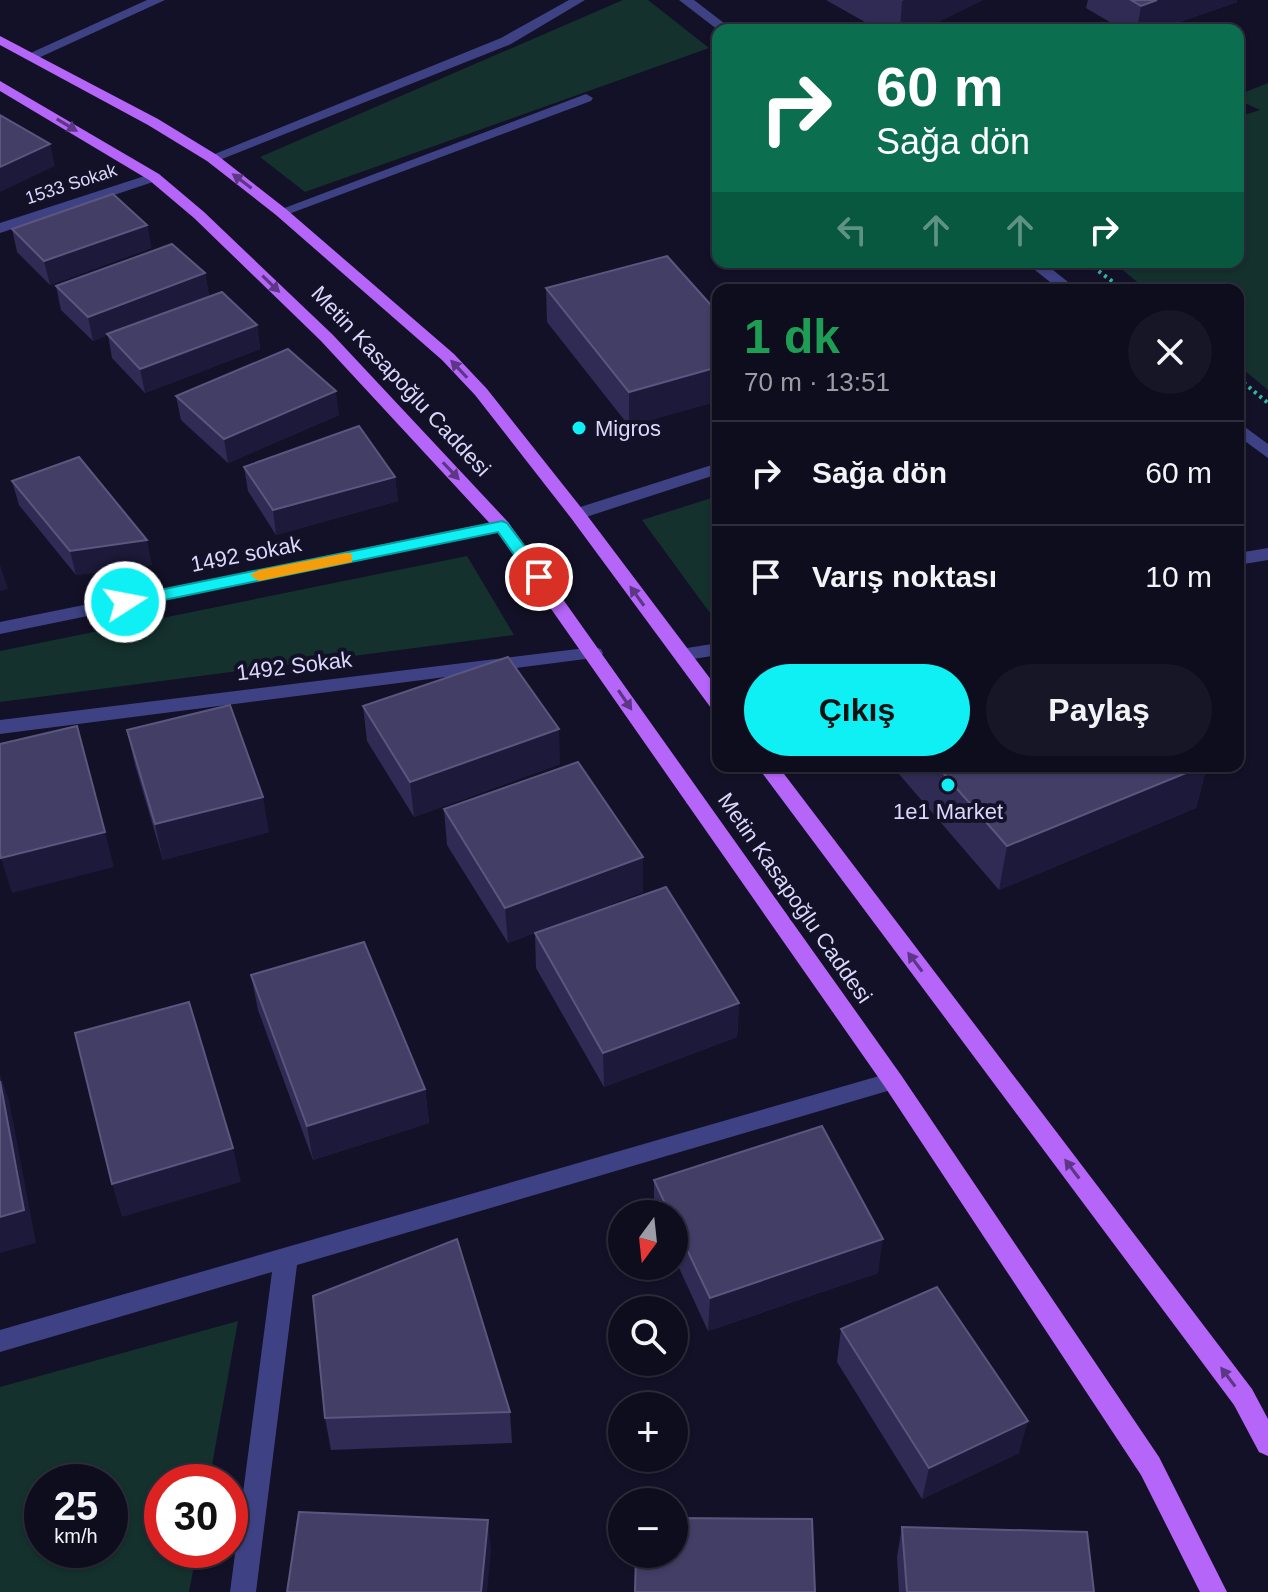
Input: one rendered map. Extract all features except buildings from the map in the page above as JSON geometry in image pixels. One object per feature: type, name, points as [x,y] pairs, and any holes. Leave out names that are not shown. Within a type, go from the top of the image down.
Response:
[{"type":"main road","name":"Metin Kasapoğlu Caddesi","points":[[0,40],[153,122],[212,158],[281,212],[448,357],[481,392],[577,514],[712,695]]},
{"type":"main road","name":"Metin Kasapoğlu Caddesi","points":[[0,85],[154,177],[199,215],[327,338],[502,526],[893,1081],[1150,1466],[1214,1592]]},
{"type":"main road","points":[[772,772],[1243,1397],[1268,1444]]},
{"type":"street","points":[[31,56],[158,0]]},
{"type":"street","points":[[212,158],[506,41],[578,0]]},
{"type":"street","points":[[686,0],[718,24]]},
{"type":"street","points":[[281,212],[586,98]]},
{"type":"street","name":"1533 Sokak","points":[[0,228],[154,177]]},
{"type":"street","points":[[1041,268],[1062,284]]},
{"type":"street","points":[[1244,432],[1268,453]]},
{"type":"street","points":[[577,514],[712,470]]},
{"type":"street","name":"1492 sokak","points":[[0,628],[502,526]]},
{"type":"street","points":[[1244,558],[1268,554]]},
{"type":"street","points":[[681,655],[712,650]]},
{"type":"street","name":"1492 Sokak","points":[[0,727],[594,653]]},
{"type":"street","points":[[0,1341],[893,1081]]},
{"type":"street","points":[[243,1592],[286,1258]]},
{"type":"path","points":[[1094,268],[1116,284]]},
{"type":"path","points":[[1244,383],[1268,403]]},
{"type":"green space","points":[[623,0],[648,0],[709,48],[305,192],[260,157]]},
{"type":"green space","points":[[1268,83],[1268,390],[1244,370],[1244,284],[1140,284],[1120,268],[1244,268],[1244,115],[1260,110],[1244,103],[1244,93]]},
{"type":"green space","points":[[712,498],[712,612],[710,613],[642,520]]},
{"type":"green space","points":[[467,556],[514,635],[0,702],[0,651]]},
{"type":"green space","points":[[238,1321],[212,1464],[144,1464],[144,1568],[194,1568],[189,1592],[0,1592],[0,1387]]},
{"type":"slow traffic","points":[[259,575],[346,558]]},
{"type":"place","name":"Migros","points":[[579,428]]},
{"type":"place","name":"1e1 Market","points":[[948,785]]},
{"type":"route","points":[[125,602],[502,526],[539,577]]}]
